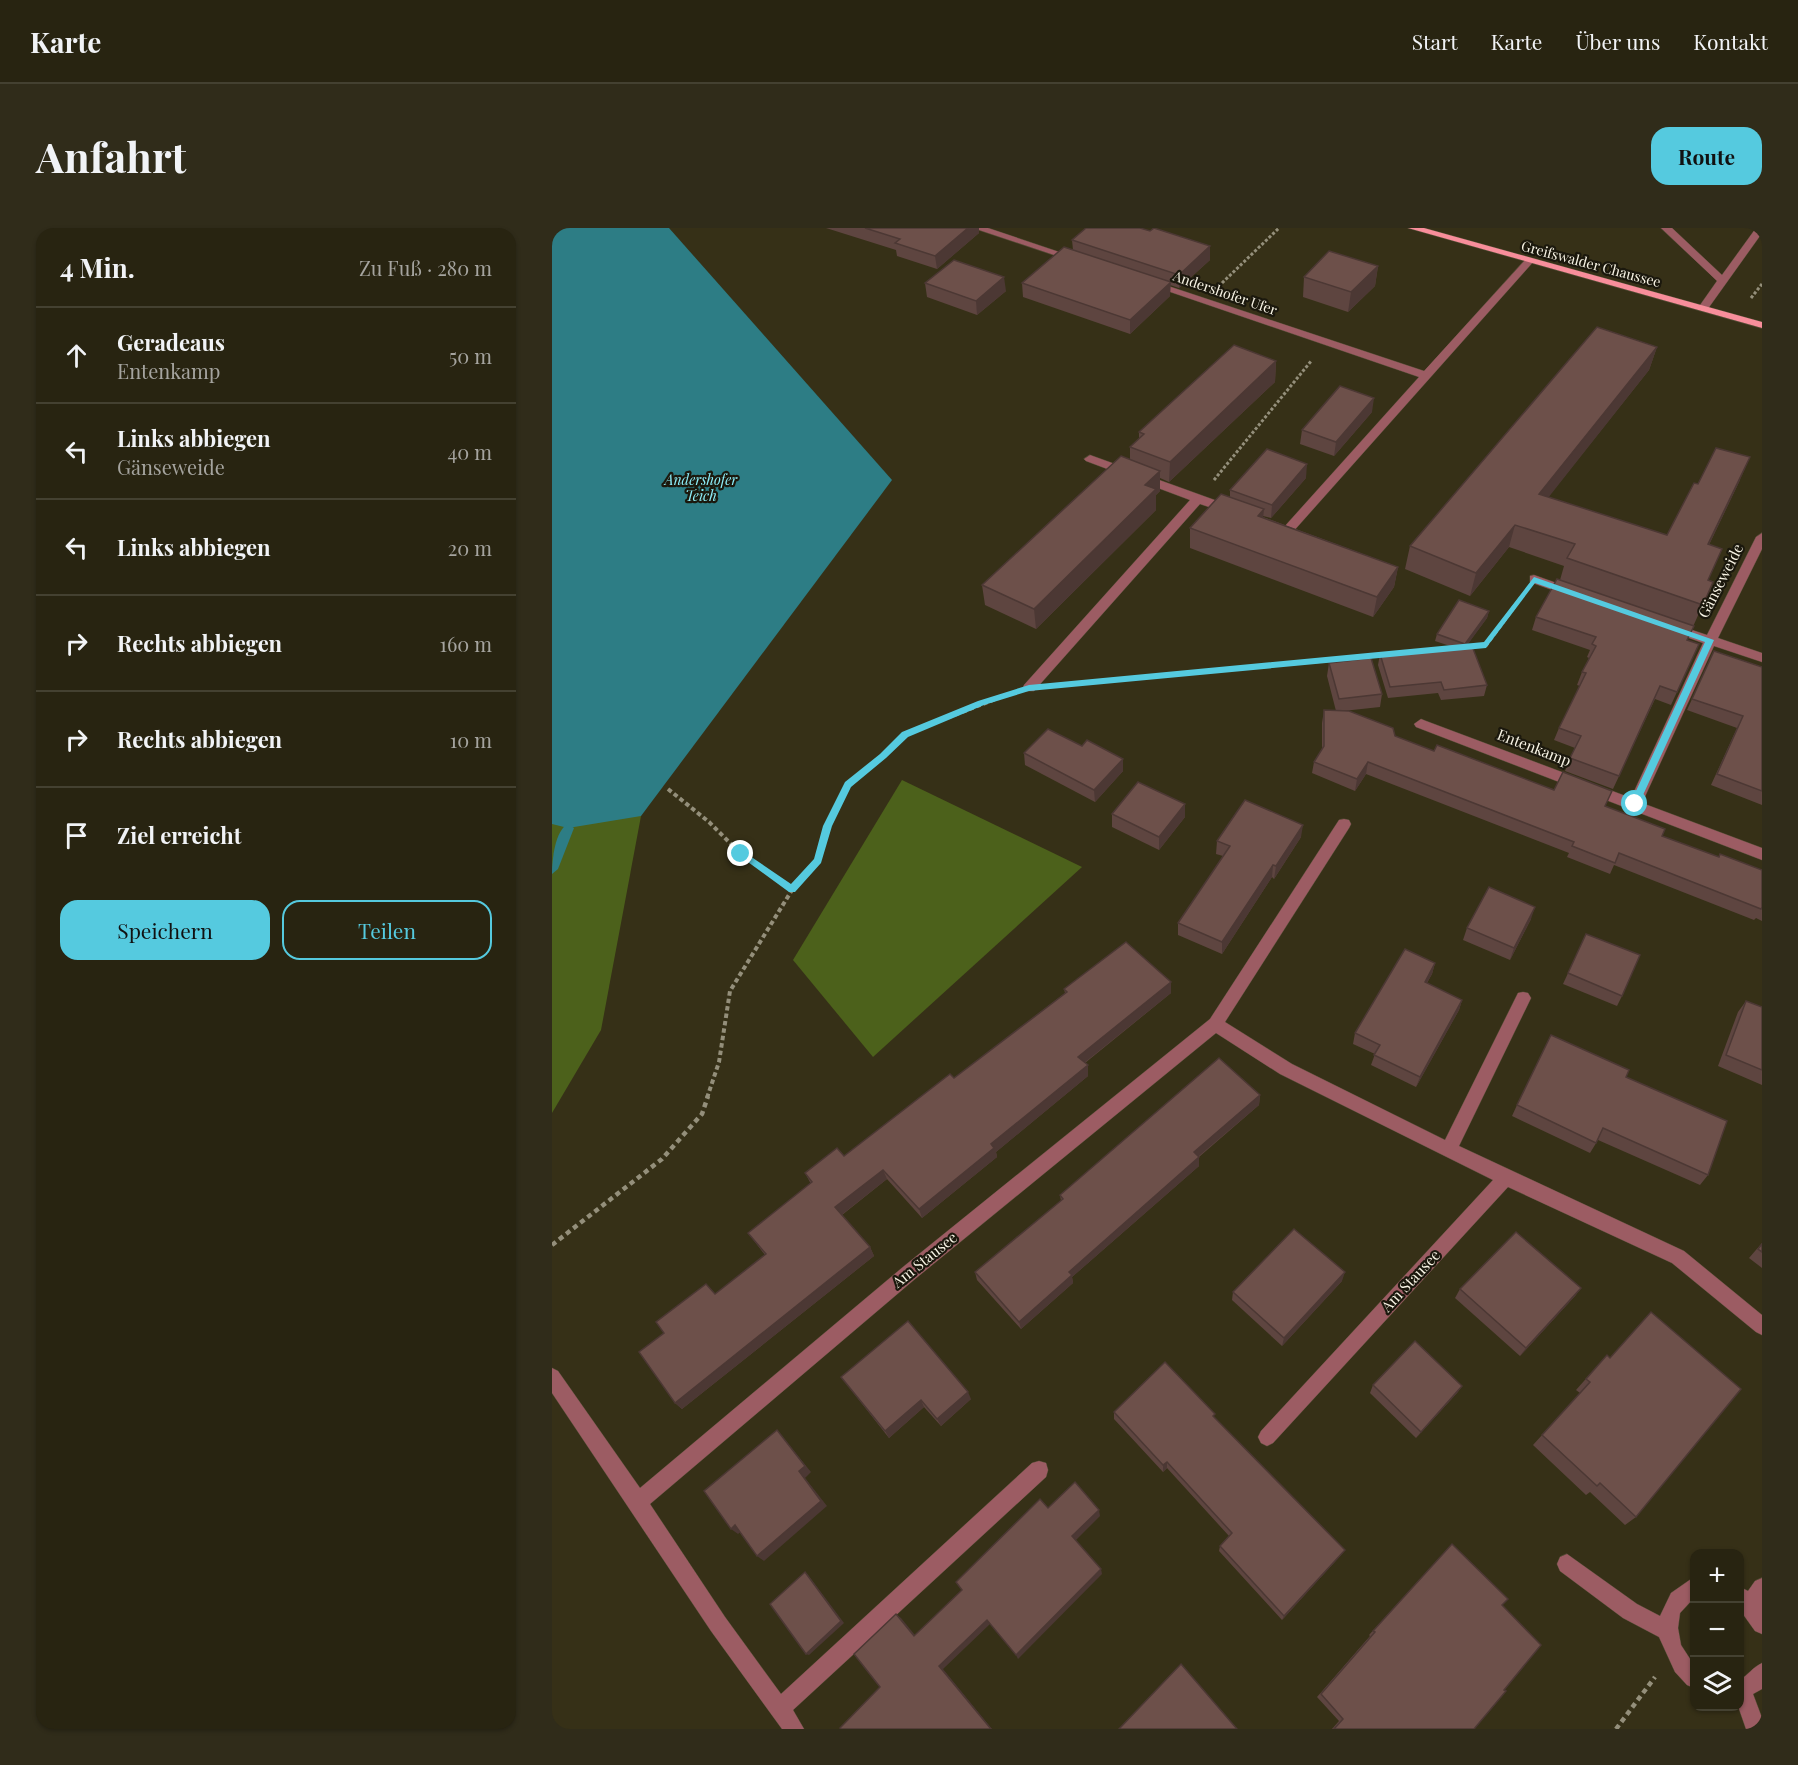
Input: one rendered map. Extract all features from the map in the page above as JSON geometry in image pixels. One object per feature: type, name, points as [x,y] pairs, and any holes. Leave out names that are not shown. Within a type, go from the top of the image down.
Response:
[{"type":"main road","name":"Greifswalder Chaussee","points":[[1413,228],[1762,325]]},
{"type":"street","points":[[978,228],[1091,264]]},
{"type":"street","points":[[1666,228],[1722,280]]},
{"type":"street","points":[[1703,308],[1761,228]]},
{"type":"street","points":[[1265,523],[1287,531],[1529,261]]},
{"type":"street","name":"Andershofer Ufer","points":[[1136,279],[1425,375]]},
{"type":"street","points":[[1090,459],[1243,515]]},
{"type":"street","points":[[1029,688],[1198,499]]},
{"type":"street","name":"Gänseweide","points":[[1710,640],[1762,537]]},
{"type":"street","points":[[1534,579],[1589,598]]},
{"type":"street","name":"Gänseweide","points":[[1655,621],[1762,658]]},
{"type":"street","points":[[1635,804],[1710,640]]},
{"type":"street","name":"Entenkamp","points":[[1421,724],[1762,854]]},
{"type":"street","name":"Am Stausee","points":[[638,1502],[909,1273],[1215,1024],[1344,824]]},
{"type":"street","points":[[1449,1149],[1523,998]]},
{"type":"street","points":[[1215,1024],[1286,1069],[1506,1178],[1678,1257],[1762,1326]]},
{"type":"street","name":"Am Stausee","points":[[1267,1437],[1506,1178]]},
{"type":"street","points":[[552,1377],[718,1624],[794,1729]]},
{"type":"street","points":[[780,1708],[1039,1470]]},
{"type":"street","points":[[1567,1564],[1630,1611],[1669,1631]]},
{"type":"street","points":[[1762,1588],[1744,1601],[1762,1624]]},
{"type":"street","points":[[1690,1590],[1681,1596],[1671,1611],[1669,1631],[1674,1652],[1690,1674]]},
{"type":"street","points":[[1744,1689],[1757,1681],[1762,1673]]},
{"type":"street","points":[[1744,1699],[1756,1729]]},
{"type":"path","points":[[1204,301],[1279,228]]},
{"type":"path","points":[[1198,499],[1326,344]]},
{"type":"path","points":[[1463,647],[1486,645],[1534,579]]},
{"type":"path","points":[[552,1245],[662,1159],[702,1113],[719,1062],[730,991],[792,890],[818,861],[828,826],[848,784],[883,756],[905,734],[981,703],[1029,688],[1392,654]]},
{"type":"path","points":[[668,789],[708,822],[741,854],[792,890]]},
{"type":"path","points":[[1616,1729],[1674,1652]]},
{"type":"green space","points":[[902,780],[1082,867],[873,1057],[793,960]]},
{"type":"green space","points":[[552,805],[641,816],[601,1030],[552,1113]]},
{"type":"water","name":"Andershofer Teich","points":[[552,228],[669,228],[892,480],[641,816],[568,828],[552,824]]},
{"type":"building","points":[[865,228],[968,228],[935,256],[895,243],[900,239]]},
{"type":"building","points":[[1086,228],[1140,228],[1150,231],[1154,228],[1210,246],[1179,275],[1072,240]]},
{"type":"building","points":[[1064,247],[1171,282],[1130,320],[1022,283]]},
{"type":"building","points":[[1329,251],[1378,266],[1351,292],[1304,277]]},
{"type":"building","points":[[954,260],[1004,277],[976,301],[925,283]]},
{"type":"building","points":[[1597,327],[1657,347],[1539,494],[1667,535],[1694,483],[1698,484],[1716,448],[1750,457],[1708,544],[1722,549],[1708,580],[1713,582],[1703,605],[1567,558],[1575,544],[1515,525],[1476,573],[1410,546]]},
{"type":"building","points":[[1234,345],[1276,361],[1170,462],[1130,447],[1144,434],[1139,432]]},
{"type":"building","points":[[1340,386],[1374,398],[1336,442],[1302,430]]},
{"type":"building","points":[[1267,449],[1307,464],[1272,505],[1230,490]]},
{"type":"building","points":[[1121,456],[1160,471],[1145,485],[1156,489],[1034,609],[982,585]]},
{"type":"building","points":[[1221,494],[1264,509],[1258,516],[1398,567],[1377,597],[1190,528]]},
{"type":"building","points":[[1557,579],[1694,626],[1687,640],[1699,644],[1677,692],[1660,686],[1619,776],[1570,758],[1581,736],[1559,728],[1586,673],[1582,672],[1596,646],[1592,644],[1596,637],[1536,617]]},
{"type":"building","points":[[1459,600],[1489,611],[1465,644],[1437,634]]},
{"type":"building","points":[[1472,646],[1487,685],[1444,690],[1441,682],[1390,687],[1380,654]]},
{"type":"building","points":[[1714,651],[1762,667],[1762,791],[1717,774],[1743,716],[1692,699]]},
{"type":"building","points":[[1371,658],[1382,694],[1339,699],[1329,663]]},
{"type":"building","points":[[1324,710],[1349,711],[1393,728],[1395,736],[1434,751],[1437,745],[1554,790],[1563,772],[1612,791],[1605,806],[1665,829],[1662,836],[1762,870],[1762,907],[1761,909],[1619,853],[1615,863],[1572,846],[1574,842],[1368,762],[1357,779],[1314,762],[1324,746]]},
{"type":"building","points":[[1048,729],[1082,746],[1087,740],[1123,759],[1094,790],[1024,753]]},
{"type":"building","points":[[1138,782],[1185,804],[1159,837],[1112,814]]},
{"type":"building","points":[[1245,800],[1303,825],[1276,866],[1273,865],[1222,942],[1178,923],[1230,846],[1217,841]]},
{"type":"building","points":[[1489,887],[1535,907],[1514,948],[1467,928]]},
{"type":"building","points":[[1586,934],[1640,955],[1622,996],[1568,973]]},
{"type":"building","points":[[1126,942],[1171,982],[1078,1057],[1088,1065],[991,1144],[994,1148],[919,1209],[883,1170],[835,1207],[870,1247],[675,1403],[639,1352],[664,1333],[656,1322],[706,1284],[715,1294],[766,1254],[748,1233],[812,1182],[805,1173],[837,1148],[844,1156],[950,1074],[954,1078],[1067,992],[1064,989]]},
{"type":"building","points":[[1405,949],[1435,963],[1425,982],[1462,1000],[1420,1077],[1374,1055],[1380,1045],[1355,1033]]},
{"type":"building","points":[[1746,1001],[1762,1007],[1762,1070],[1726,1055]]},
{"type":"building","points":[[1551,1035],[1629,1070],[1626,1077],[1727,1121],[1708,1175],[1603,1128],[1596,1143],[1517,1105]]},
{"type":"building","points":[[1219,1058],[1260,1095],[1194,1152],[1199,1157],[1069,1272],[1072,1275],[1019,1322],[975,1272],[1063,1199],[1060,1195]]},
{"type":"building","points":[[1294,1229],[1345,1272],[1284,1338],[1233,1292]]},
{"type":"building","points":[[1516,1232],[1581,1288],[1526,1348],[1460,1289]]},
{"type":"building","points":[[1651,1312],[1741,1389],[1636,1517],[1600,1483],[1597,1486],[1542,1435],[1590,1382],[1586,1379],[1607,1355],[1610,1358]]},
{"type":"building","points":[[908,1321],[968,1392],[937,1419],[921,1400],[885,1431],[841,1377]]},
{"type":"building","points":[[1415,1341],[1462,1386],[1421,1432],[1373,1385]]},
{"type":"building","points":[[1165,1362],[1215,1414],[1213,1416],[1345,1550],[1284,1616],[1220,1546],[1232,1533],[1167,1462],[1163,1465],[1114,1412]]},
{"type":"building","points":[[777,1430],[805,1466],[799,1471],[821,1501],[757,1556],[735,1525],[731,1529],[704,1491]]},
{"type":"building","points":[[1075,1482],[1099,1510],[1072,1536],[1101,1569],[1016,1655],[987,1620],[939,1666],[991,1729],[841,1729],[880,1687],[854,1654],[896,1614],[914,1636],[962,1590],[956,1582],[1040,1499],[1048,1508]]},
{"type":"building","points":[[1452,1544],[1508,1599],[1502,1605],[1541,1645],[1474,1729],[1334,1729],[1343,1719],[1321,1694],[1375,1632],[1373,1631]]},
{"type":"building","points":[[805,1572],[841,1621],[806,1654],[770,1604]]},
{"type":"building","points":[[1181,1664],[1237,1729],[1119,1729]]},
{"type":"waterway","points":[[552,869],[568,828]]},
{"type":"route","points":[[741,854],[792,890],[818,861],[828,826],[848,784],[883,756],[905,734],[981,703],[1029,688],[1486,645],[1534,579],[1710,640],[1635,804]]}]
